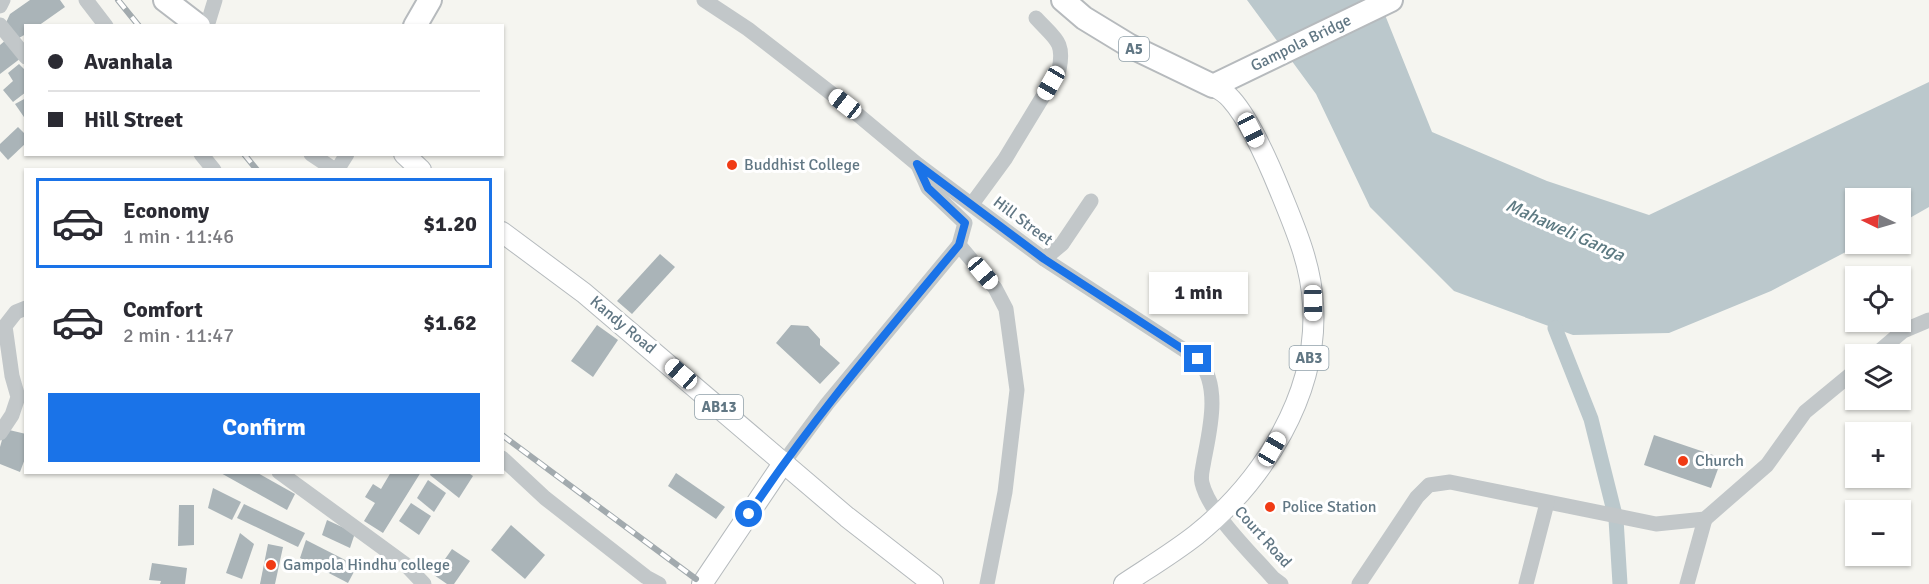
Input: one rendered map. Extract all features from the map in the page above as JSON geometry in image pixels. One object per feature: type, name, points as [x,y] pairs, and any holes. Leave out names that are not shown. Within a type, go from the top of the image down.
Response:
[{"type":"highway","points":[[165,0],[196,24]]},
{"type":"highway","points":[[416,24],[430,0]]},
{"type":"highway","name":"A5","points":[[1063,0],[1084,18],[1130,46],[1213,86]]},
{"type":"highway","name":"Gampola Bridge","points":[[1213,86],[1391,0]]},
{"type":"main road","name":"AB3","points":[[1124,584],[1180,548],[1242,491],[1261,467],[1294,409],[1309,360],[1314,318],[1304,254],[1279,187],[1251,130],[1237,106],[1226,94],[1213,86]]},
{"type":"main road","points":[[406,156],[419,168]]},
{"type":"main road","name":"Kandy Road","points":[[504,233],[584,293],[855,524],[933,584]]},
{"type":"main road","points":[[702,584],[784,462]]},
{"type":"street","points":[[0,6],[3,0]]},
{"type":"street","points":[[86,0],[104,24]]},
{"type":"street","points":[[208,24],[215,0]]},
{"type":"street","name":"Hill Street","points":[[704,0],[748,29],[845,104],[917,164],[1044,259],[1198,359],[1206,368],[1212,403],[1201,476],[1203,488],[1218,514]]},
{"type":"street","points":[[972,204],[1005,159],[1059,70],[1062,57],[1060,45],[1036,18]]},
{"type":"street","points":[[0,25],[24,55]]},
{"type":"street","points":[[203,156],[212,168]]},
{"type":"street","points":[[314,156],[333,168]]},
{"type":"street","points":[[784,462],[827,404],[959,245],[965,223],[928,188],[917,164]]},
{"type":"street","points":[[1044,259],[1062,244],[1091,201]]},
{"type":"street","points":[[959,245],[995,288],[1006,309],[1017,390],[1005,492],[987,584]]},
{"type":"street","points":[[0,433],[12,414],[18,397],[12,376],[5,326],[16,312],[24,309]]},
{"type":"street","points":[[1888,344],[1904,331],[1929,320]]},
{"type":"street","points":[[1687,584],[1705,519],[1767,465],[1805,411],[1845,379]]},
{"type":"street","points":[[504,460],[545,498],[646,577],[659,584]]},
{"type":"street","points":[[282,474],[405,564],[424,584]]},
{"type":"street","points":[[1359,584],[1417,497],[1430,485],[1450,482],[1656,524],[1705,519]]},
{"type":"street","points":[[1526,584],[1547,503]]},
{"type":"street","name":"Court Road","points":[[1218,514],[1273,578],[1281,584]]},
{"type":"water","name":"Mahaweli Ganga","points":[[1247,0],[1379,0],[1432,132],[1547,181],[1649,215],[1929,82],[1929,207],[1911,217],[1911,188],[1845,188],[1845,252],[1771,291],[1669,333],[1573,335],[1454,291],[1370,207],[1316,94]]},
{"type":"building","points":[[30,0],[60,0],[65,7],[41,24],[24,24],[24,35],[19,38],[4,27],[10,14]]},
{"type":"building","points":[[7,39],[21,58],[0,74],[0,45]]},
{"type":"building","points":[[19,64],[24,69],[24,94],[13,102],[3,90],[13,81],[8,73]]},
{"type":"building","points":[[24,99],[24,117],[15,104]]},
{"type":"building","points":[[18,127],[24,133],[24,145],[8,160],[0,151],[0,144]]},
{"type":"building","points":[[660,254],[675,267],[632,314],[617,301]]},
{"type":"building","points":[[597,325],[618,340],[593,377],[571,361]]},
{"type":"building","points":[[791,325],[808,326],[820,339],[820,345],[840,363],[820,384],[776,343]]},
{"type":"building","points":[[5,429],[24,434],[24,461],[20,472],[0,464],[0,447]]},
{"type":"building","name":"Church","points":[[1654,435],[1722,458],[1711,488],[1644,465]]},
{"type":"building","points":[[676,473],[725,507],[716,519],[668,486]]},
{"type":"building","points":[[223,474],[260,474],[295,494],[287,510]]},
{"type":"building","points":[[390,474],[420,474],[383,533],[364,521],[375,503],[365,497],[373,484],[381,489]]},
{"type":"building","points":[[470,474],[473,476],[459,498],[430,475]]},
{"type":"building","points":[[428,480],[446,493],[434,512],[417,498]]},
{"type":"building","points":[[213,488],[241,502],[232,520],[208,508]]},
{"type":"building","points":[[411,503],[431,516],[419,535],[399,521]]},
{"type":"building","points":[[244,504],[305,533],[298,547],[237,518]]},
{"type":"building","points":[[179,505],[194,505],[194,545],[178,546]]},
{"type":"building","points":[[327,520],[355,533],[350,548],[322,535]]},
{"type":"building","points":[[511,525],[545,555],[525,579],[491,550]]},
{"type":"building","points":[[240,533],[254,544],[242,579],[226,573]]},
{"type":"building","points":[[306,540],[357,566],[348,583],[300,558]]},
{"type":"building","name":"Gampola Hindhu college","points":[[268,544],[283,547],[275,584],[260,584]]},
{"type":"building","points":[[452,549],[470,561],[454,584],[447,584],[434,575]]},
{"type":"building","points":[[152,563],[187,568],[185,584],[160,584],[161,581],[149,580]]},
{"type":"waterway","points":[[1555,328],[1591,419],[1616,519],[1620,584]]},
{"type":"railway","points":[[118,0],[137,24]]},
{"type":"railway","points":[[246,156],[255,168]]},
{"type":"railway","points":[[504,436],[696,579]]},
{"type":"place","name":"Buddhist College","points":[[732,165]]},
{"type":"place","name":"Church","points":[[1683,461]]},
{"type":"place","name":"Police Station","points":[[1270,507]]},
{"type":"place","name":"Gampola Hindhu college","points":[[271,565]]},
{"type":"route","points":[[749,514],[827,404],[959,245],[965,223],[928,188],[917,164],[1044,259],[1198,359]]}]
